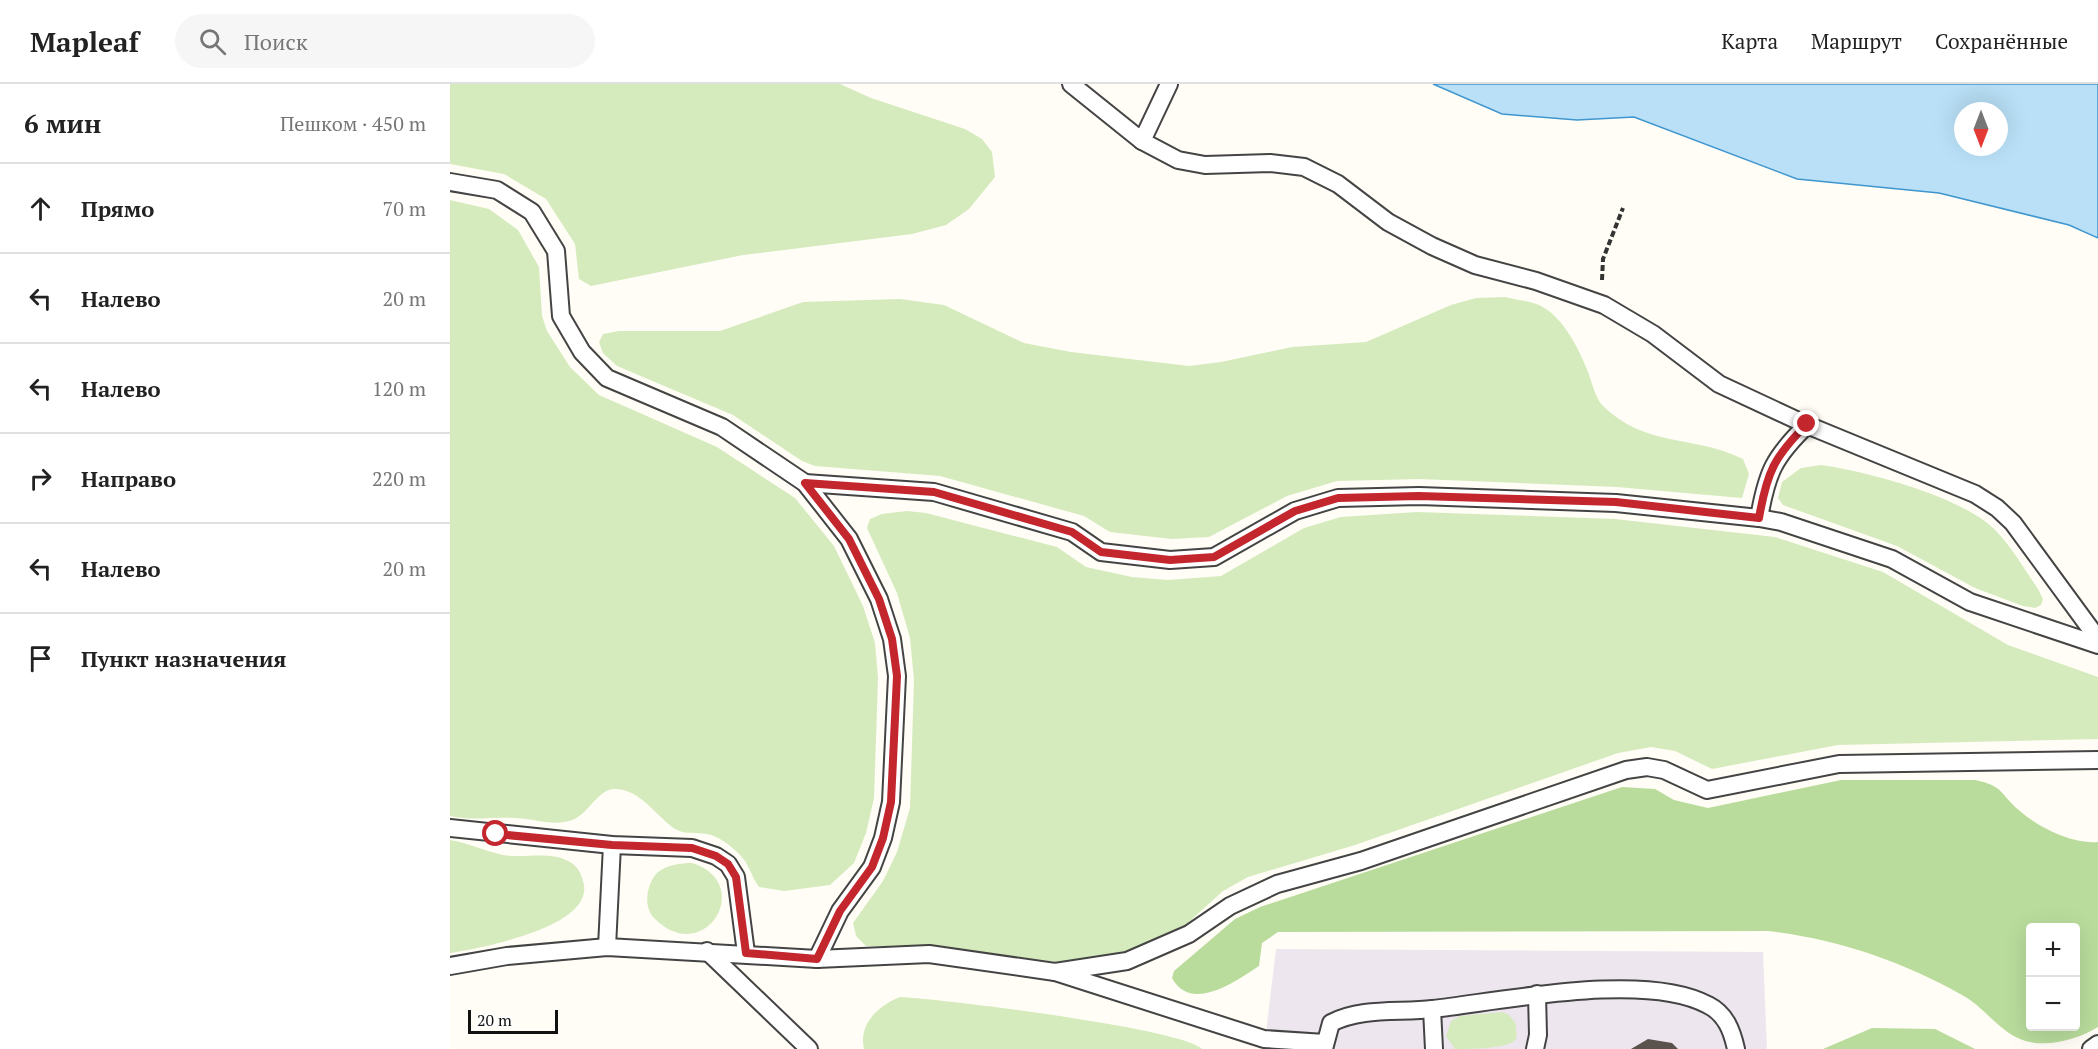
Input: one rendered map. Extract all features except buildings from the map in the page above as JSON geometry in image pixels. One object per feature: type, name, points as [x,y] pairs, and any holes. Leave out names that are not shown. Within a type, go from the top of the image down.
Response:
[{"type":"lane","points":[[1071,84],[1142,141],[1178,159],[1205,165],[1270,162],[1304,167],[1338,184],[1388,222],[1432,246],[1475,265],[1536,280],[1604,304],[1653,334],[1719,384],[1807,424],[1975,494],[1997,508],[2013,523],[2098,639]]},
{"type":"lane","points":[[1142,141],[1169,84]]},
{"type":"lane","points":[[450,182],[497,190],[532,212],[556,250],[561,316],[582,352],[607,378],[722,427],[805,483],[849,539],[879,599],[892,639],[897,676],[891,802],[883,838],[872,867],[840,911],[817,959]]},
{"type":"lane","points":[[1759,518],[1765,482],[1781,450],[1807,424]]},
{"type":"lane","points":[[805,483],[934,492],[1072,532],[1101,552],[1170,560],[1214,557],[1295,511],[1338,498],[1419,496],[1616,502],[1759,518],[1781,522],[1892,559],[1970,602],[2098,645]]},
{"type":"lane","points":[[1055,972],[1127,961],[1189,934],[1230,906],[1277,884],[1361,861],[1626,770],[1647,767],[1664,770],[1707,790],[1839,764],[2098,760]]},
{"type":"lane","points":[[450,828],[612,845],[692,848],[716,856],[728,864],[736,877],[746,953]]},
{"type":"lane","points":[[608,947],[612,845]]},
{"type":"lane","points":[[450,966],[507,956],[608,947],[746,953],[817,959],[929,954],[1055,972],[1264,1039],[1324,1046],[1331,1023],[1348,1014],[1432,1009],[1537,994],[1616,991],[1674,993],[1710,1005],[1730,1026],[1736,1049]]},
{"type":"lane","points":[[707,951],[809,1049]]},
{"type":"lane","points":[[1535,1049],[1538,1035],[1537,994]]},
{"type":"lane","points":[[1432,1009],[1434,1049]]},
{"type":"lane","points":[[2091,1049],[2098,1044]]},
{"type":"path","points":[[1604,304],[1603,259],[1623,208]]},
{"type":"shaded area","points":[[1276,949],[1763,952],[1767,1049],[1264,1049]]},
{"type":"green space","points":[[450,84],[840,84],[871,98],[965,129],[982,139],[992,152],[995,177],[969,209],[946,225],[912,234],[743,255],[591,286],[579,279],[575,244],[546,199],[504,174],[450,164]]},
{"type":"green space","points":[[450,200],[489,209],[518,230],[539,267],[542,316],[547,331],[570,367],[599,395],[717,447],[795,498],[834,546],[863,606],[875,643],[878,678],[874,798],[866,833],[854,863],[830,885],[784,891],[759,887],[745,861],[728,844],[711,835],[675,829],[648,804],[625,790],[616,789],[604,793],[578,817],[565,822],[450,816]]},
{"type":"green space","points":[[1505,297],[1537,304],[1557,318],[1575,344],[1600,403],[1619,419],[1636,429],[1654,435],[1707,446],[1743,459],[1749,474],[1742,498],[1617,487],[1419,479],[1337,481],[1287,496],[1209,537],[1172,539],[1110,532],[1084,516],[940,476],[815,466],[802,461],[733,415],[617,366],[603,353],[599,342],[603,334],[619,331],[720,331],[803,302],[900,299],[944,305],[1024,343],[1071,352],[1189,366],[1221,362],[1292,347],[1366,342],[1451,305],[1476,298]]},
{"type":"green space","points":[[1821,465],[1863,473],[1915,488],[1940,497],[1983,520],[1997,532],[2019,560],[2043,599],[2041,605],[2035,608],[2023,606],[1975,588],[1897,546],[1783,505],[1778,498],[1782,482],[1801,468]]},
{"type":"green space","points":[[907,511],[926,513],[1057,547],[1086,567],[1132,577],[1168,580],[1221,576],[1304,528],[1341,517],[1417,512],[1615,519],[1775,537],[1883,572],[2008,645],[2098,677],[2098,739],[1838,745],[1712,769],[1675,751],[1651,747],[1618,753],[1355,845],[1248,877],[1223,891],[1150,957],[1088,965],[918,947],[866,946],[856,936],[853,923],[883,881],[897,852],[910,808],[914,680],[910,638],[897,593],[867,528],[870,519],[882,514]]},
{"type":"green space","points":[[1841,780],[1975,780],[1992,785],[2020,811],[2046,829],[2067,838],[2098,842],[2098,1027],[2060,1042],[2029,1042],[2012,1035],[1970,1000],[1916,972],[1844,946],[1768,931],[1278,932],[1262,943],[1259,966],[1226,986],[1202,994],[1190,993],[1180,988],[1172,978],[1174,971],[1235,919],[1260,907],[1622,787],[1655,789],[1674,800],[1708,808]]},
{"type":"green space","points":[[450,840],[503,855],[562,858],[573,864],[581,875],[584,885],[581,900],[570,913],[553,924],[531,933],[507,941],[450,953]]},
{"type":"green space","points":[[692,863],[711,873],[720,887],[722,902],[716,917],[706,928],[691,934],[674,931],[655,919],[649,909],[647,896],[653,878],[661,870],[674,865]]},
{"type":"green space","points":[[900,997],[962,1003],[1108,1024],[1152,1032],[1185,1041],[1202,1049],[864,1049],[864,1031],[867,1024],[878,1010]]},
{"type":"green space","points":[[1503,1012],[1509,1015],[1516,1024],[1516,1039],[1506,1045],[1455,1049],[1446,1036],[1451,1021],[1460,1016]]},
{"type":"green space","points":[[1872,1028],[1935,1029],[1975,1049],[1823,1049]]},
{"type":"water","points":[[1433,84],[2098,84],[2098,238],[2069,225],[1939,193],[1797,179],[1634,117],[1577,120],[1502,114]]},
{"type":"route","points":[[496,834],[612,845],[692,848],[716,856],[728,864],[736,877],[746,953],[817,959],[840,911],[872,867],[883,838],[891,802],[897,676],[892,639],[879,599],[849,539],[805,483],[934,492],[1072,532],[1101,552],[1170,560],[1214,557],[1295,511],[1338,498],[1419,496],[1616,502],[1759,518],[1765,482],[1781,450],[1807,424]]}]
